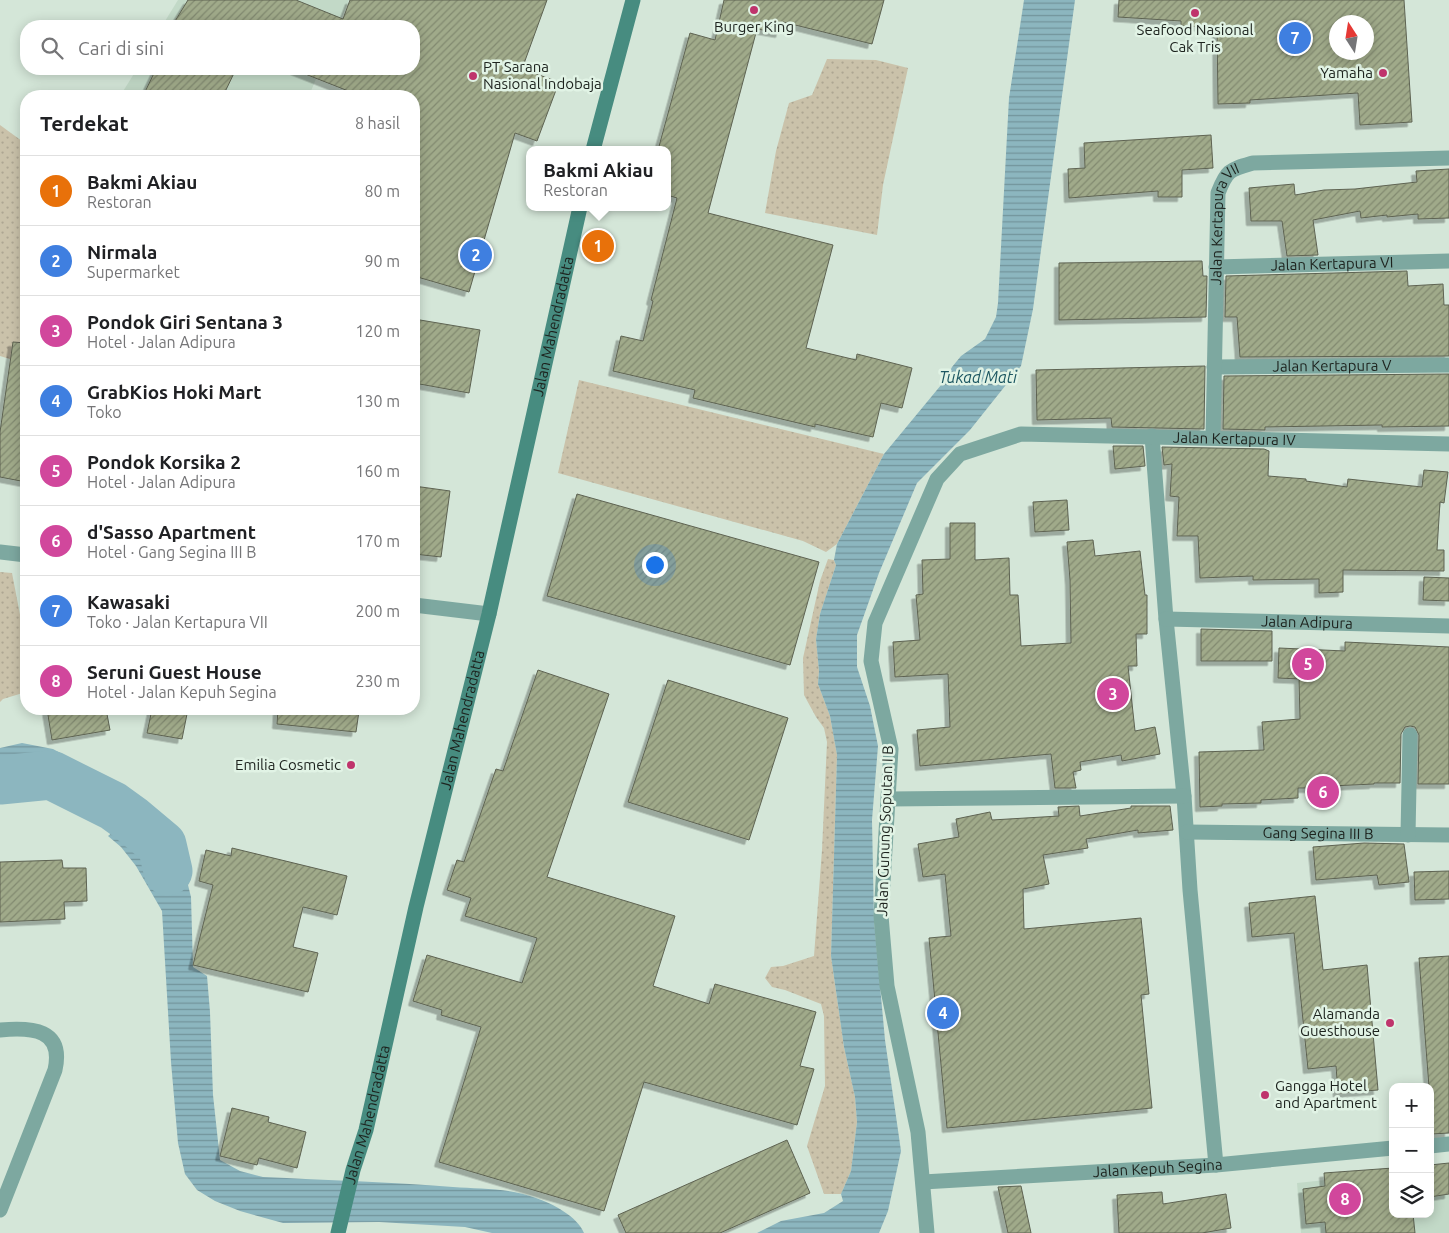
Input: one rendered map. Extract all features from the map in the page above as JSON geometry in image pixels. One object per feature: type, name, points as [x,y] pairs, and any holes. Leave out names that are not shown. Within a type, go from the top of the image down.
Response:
[{"type":"main road","points":[[594,146],[633,0]]},
{"type":"main road","name":"Jalan Mahendradatta","points":[[338,1233],[353,1170],[366,1130],[416,907],[489,614],[579,211]]},
{"type":"street","name":"Jalan Kertapura VII","points":[[1213,437],[1218,193],[1225,175],[1235,168],[1253,163],[1449,158]]},
{"type":"street","name":"Jalan Kertapura VI","points":[[1216,266],[1449,262]]},
{"type":"street","name":"Jalan Kertapura V","points":[[1214,367],[1449,365]]},
{"type":"street","name":"Jalan Kertapura IV","points":[[1021,434],[1449,444]]},
{"type":"street","name":"Jalan Gunung Soputan I B","points":[[927,1233],[918,1132],[887,986],[881,916],[891,749],[871,661],[875,623],[937,479],[960,454],[1021,434]]},
{"type":"street","points":[[1152,436],[1166,619],[1184,796],[1190,890],[1216,1165]]},
{"type":"street","points":[[0,552],[20,554]]},
{"type":"street","points":[[420,606],[489,614]]},
{"type":"street","name":"Jalan Adipura","points":[[1166,619],[1449,626]]},
{"type":"street","points":[[1408,835],[1410,735]]},
{"type":"street","points":[[889,799],[1184,796]]},
{"type":"street","name":"Gang Segina III B","points":[[1187,832],[1449,835]]},
{"type":"street","points":[[0,1030],[35,1030],[46,1035],[53,1042],[57,1050],[55,1070],[0,1210]]},
{"type":"street","points":[[1434,1146],[1449,1144]]},
{"type":"street","name":"Jalan Kepuh Segina","points":[[923,1182],[1216,1165],[1389,1148]]},
{"type":"shaded area","points":[[178,0],[349,0],[341,20],[166,20]]},
{"type":"shaded area","points":[[827,59],[876,60],[908,68],[883,185],[877,235],[765,213],[776,151],[789,103],[812,95]]},
{"type":"shaded area","points":[[133,75],[318,75],[311,90],[124,90]]},
{"type":"shaded area","points":[[0,125],[20,140],[20,362],[0,356]]},
{"type":"shaded area","points":[[579,380],[884,454],[837,544],[826,552],[803,541],[558,473]]},
{"type":"shaded area","points":[[828,559],[834,560],[836,565],[820,614],[816,639],[819,671],[818,684],[830,716],[837,755],[831,956],[844,1047],[855,1097],[857,1122],[851,1171],[841,1194],[824,1194],[807,1146],[825,1086],[824,1016],[821,1004],[772,987],[765,978],[771,967],[783,966],[814,956],[822,850],[827,742],[824,728],[804,695],[803,658],[820,581]]},
{"type":"shaded area","points":[[0,572],[12,573],[20,615],[20,694],[3,699],[0,702]]},
{"type":"shaded area","points":[[1449,1168],[1449,1233],[1301,1233],[1297,1183],[1389,1173],[1389,1218],[1434,1218],[1434,1170]]},
{"type":"water","name":"Tukad Mati","points":[[1024,0],[1075,0],[1033,309],[1021,366],[970,430],[917,483],[879,573],[857,635],[857,667],[870,706],[878,746],[872,820],[874,920],[885,1040],[901,1151],[888,1211],[879,1233],[757,1233],[781,1221],[824,1213],[843,1201],[841,1194],[851,1171],[857,1122],[855,1097],[844,1047],[831,956],[837,755],[830,716],[818,684],[819,671],[816,639],[820,614],[836,565],[834,560],[837,544],[884,454],[946,379],[952,367],[961,356],[985,339],[996,317],[1009,98]]},
{"type":"water","points":[[22,743],[53,749],[131,791],[94,823],[62,796],[11,789],[0,791],[0,748]]},
{"type":"water","points":[[150,804],[174,836],[191,897],[193,967],[207,976],[213,1095],[220,1160],[240,1171],[263,1177],[516,1192],[557,1207],[576,1221],[584,1233],[492,1233],[465,1227],[379,1222],[283,1223],[240,1211],[215,1201],[197,1190],[185,1174],[178,1143],[162,911],[136,866],[121,847],[108,836]]},
{"type":"building","points":[[188,0],[296,0],[343,19],[350,0],[547,0],[522,69],[559,82],[537,141],[515,133],[469,292],[420,278],[420,90],[346,90],[308,75],[420,75],[420,20],[176,20]]},
{"type":"building","points":[[724,0],[884,0],[872,44],[783,22],[780,33],[757,29],[708,213],[833,245],[806,348],[856,360],[857,354],[912,368],[902,408],[881,403],[873,437],[815,424],[815,427],[693,398],[695,390],[613,371],[621,336],[643,341],[653,301],[651,300],[677,198],[671,196],[671,146],[659,146],[690,33],[715,40]]},
{"type":"building","points":[[1119,0],[1404,0],[1412,122],[1360,125],[1358,93],[1250,100],[1250,103],[1218,104],[1217,27],[1181,26],[1181,21],[1118,17]]},
{"type":"building","points":[[153,75],[233,75],[226,90],[146,90]]},
{"type":"building","points":[[1211,135],[1213,168],[1182,170],[1182,197],[1158,197],[1158,191],[1069,198],[1068,169],[1085,168],[1084,143]]},
{"type":"building","points":[[1449,169],[1449,218],[1418,219],[1418,214],[1361,218],[1360,211],[1313,220],[1318,255],[1287,256],[1282,221],[1251,221],[1249,188],[1294,184],[1295,195],[1324,190],[1355,189],[1417,182],[1416,171]]},
{"type":"building","points":[[1202,261],[1203,276],[1207,276],[1206,317],[1059,320],[1059,263]]},
{"type":"building","points":[[1407,271],[1408,286],[1443,284],[1444,305],[1449,305],[1449,356],[1240,357],[1237,317],[1225,317],[1226,276]]},
{"type":"building","points":[[420,320],[480,330],[469,393],[420,384]]},
{"type":"building","points":[[13,342],[20,343],[20,481],[0,477],[0,432]]},
{"type":"building","points":[[1205,366],[1204,429],[1112,427],[1111,418],[1037,420],[1036,370]]},
{"type":"building","points":[[1449,374],[1449,426],[1382,427],[1382,425],[1265,427],[1265,430],[1223,429],[1224,376]]},
{"type":"building","points":[[1113,446],[1143,446],[1145,466],[1115,469]]},
{"type":"building","points":[[1162,447],[1264,449],[1269,451],[1268,476],[1306,479],[1306,481],[1347,487],[1348,479],[1422,487],[1424,470],[1448,472],[1444,503],[1440,502],[1437,550],[1444,550],[1444,571],[1343,570],[1343,592],[1319,593],[1319,579],[1253,580],[1253,576],[1200,578],[1198,536],[1177,536],[1179,497],[1170,496],[1172,464],[1164,465]]},
{"type":"building","points":[[420,487],[450,491],[441,557],[420,555]]},
{"type":"building","points":[[577,494],[819,562],[790,665],[547,596]]},
{"type":"building","points":[[1067,500],[1069,530],[1035,532],[1033,502]]},
{"type":"building","points":[[950,523],[975,523],[975,560],[1009,558],[1010,595],[1018,595],[1021,646],[1071,643],[1067,542],[1093,540],[1095,556],[1140,551],[1145,595],[1147,595],[1147,634],[1136,634],[1137,666],[1128,666],[1135,731],[1155,727],[1160,754],[1122,761],[1121,755],[1080,762],[1081,770],[1073,772],[1076,788],[1055,788],[1051,754],[920,766],[917,730],[950,727],[948,674],[895,677],[893,642],[920,640],[916,595],[923,594],[922,560],[950,559]]},
{"type":"building","points":[[1424,577],[1449,578],[1449,601],[1423,600]]},
{"type":"building","points":[[1201,629],[1272,631],[1272,661],[1201,661]]},
{"type":"building","points":[[1345,642],[1449,647],[1449,784],[1418,784],[1419,735],[1415,727],[1410,726],[1405,727],[1401,734],[1400,783],[1331,786],[1331,788],[1298,788],[1298,798],[1261,800],[1261,803],[1222,804],[1222,806],[1200,807],[1199,752],[1264,750],[1262,722],[1300,719],[1299,679],[1278,678],[1279,648],[1345,651]]},
{"type":"building","points":[[538,670],[609,694],[547,877],[675,916],[653,986],[709,1004],[715,984],[816,1012],[800,1066],[814,1069],[797,1125],[644,1082],[604,1211],[439,1162],[481,1027],[441,1015],[442,1010],[413,1001],[427,955],[522,983],[537,938],[465,916],[471,898],[447,890],[457,860],[464,862],[496,769],[503,771]]},
{"type":"building","points":[[668,680],[788,718],[749,840],[628,802]]},
{"type":"building","points":[[48,715],[107,715],[110,730],[52,740]]},
{"type":"building","points":[[151,715],[187,715],[182,739],[147,733]]},
{"type":"building","points":[[278,715],[358,715],[356,732],[277,724]]},
{"type":"building","points":[[1079,806],[1080,816],[1131,808],[1131,806],[1170,806],[1173,830],[1138,833],[1138,830],[1086,839],[1088,848],[1043,855],[1049,884],[1023,889],[1024,929],[1141,918],[1149,994],[1141,995],[1152,1108],[947,1128],[929,938],[951,936],[945,874],[923,877],[918,844],[959,837],[956,819],[990,812],[992,820],[1059,816],[1058,807]]},
{"type":"building","points":[[1364,843],[1404,844],[1409,882],[1379,885],[1377,875],[1316,880],[1313,847]]},
{"type":"building","points":[[232,848],[347,876],[337,915],[303,907],[293,947],[318,953],[308,992],[193,965],[213,885],[199,881],[206,850],[231,856]]},
{"type":"building","points":[[62,860],[63,868],[86,868],[87,901],[64,902],[65,919],[0,922],[0,862]]},
{"type":"building","points":[[1449,871],[1449,899],[1415,900],[1414,872]]},
{"type":"building","points":[[1315,896],[1323,970],[1367,965],[1378,1090],[1338,1093],[1336,1066],[1308,1069],[1294,933],[1252,937],[1249,903]]},
{"type":"building","points":[[1449,956],[1449,1133],[1434,1134],[1434,1083],[1429,1083],[1419,958]]},
{"type":"building","points":[[232,1108],[269,1117],[268,1122],[306,1132],[297,1168],[259,1158],[257,1165],[220,1156]]},
{"type":"building","points":[[787,1140],[810,1193],[720,1233],[626,1233],[618,1215]]},
{"type":"building","points":[[1449,1163],[1449,1194],[1434,1196],[1434,1165]]},
{"type":"building","points":[[1389,1168],[1389,1218],[1413,1218],[1415,1233],[1326,1233],[1325,1222],[1306,1224],[1303,1189],[1325,1186],[1324,1173]]},
{"type":"building","points":[[1021,1186],[1031,1233],[1008,1233],[998,1187]]},
{"type":"building","points":[[1162,1192],[1163,1204],[1226,1194],[1231,1228],[1202,1233],[1119,1233],[1117,1195]]},
{"type":"waterway","points":[[0,780],[51,775],[113,806],[162,845],[168,871]]},
{"type":"place","name":"Burger King","points":[[754,10]]},
{"type":"place","name":"Seafood Nasional Cak Tris","points":[[1195,13]]},
{"type":"place","name":"Kawasaki","points":[[1295,38]]},
{"type":"place","name":"Yamaha","points":[[1383,73]]},
{"type":"place","name":"PT Sarana Nasional Indobaja","points":[[473,76]]},
{"type":"place","name":"Bakmi Akiau","points":[[598,246]]},
{"type":"place","name":"Nirmala","points":[[476,255]]},
{"type":"place","name":"Pondok Korsika 2","points":[[1308,664]]},
{"type":"place","name":"Pondok Giri Sentana 3","points":[[1113,694]]},
{"type":"place","name":"Emilia Cosmetic","points":[[351,765]]},
{"type":"place","name":"d'Sasso Apartment","points":[[1323,792]]},
{"type":"place","name":"GrabKios Hoki Mart","points":[[943,1013]]},
{"type":"place","name":"Alamanda Guesthouse","points":[[1390,1023]]},
{"type":"place","name":"Gangga Hotel and Apartment","points":[[1265,1095]]},
{"type":"place","name":"Seruni Guest House","points":[[1345,1199]]}]
